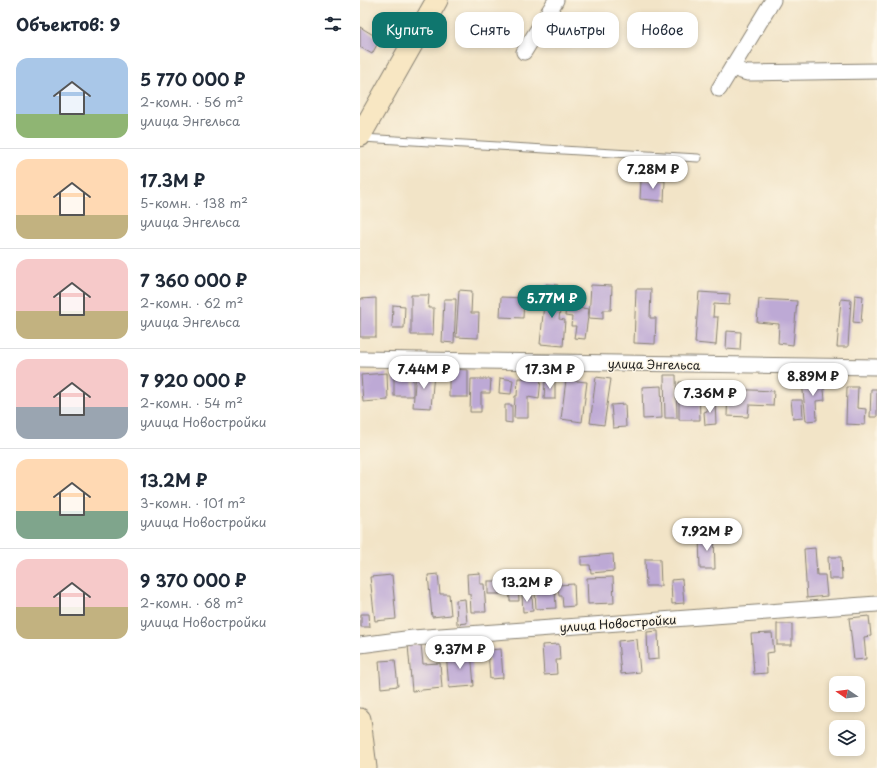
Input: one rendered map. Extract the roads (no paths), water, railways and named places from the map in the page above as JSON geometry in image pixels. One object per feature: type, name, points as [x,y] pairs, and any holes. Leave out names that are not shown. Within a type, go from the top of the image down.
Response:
[{"type":"street","points":[[360,137],[437,0]]},
{"type":"street","points":[[524,52],[556,0]]},
{"type":"street","points":[[718,89],[773,0]]},
{"type":"street","points":[[732,68],[747,73],[877,71]]},
{"type":"street","name":"улица Энгельса","points":[[360,359],[877,367]]},
{"type":"street","name":"улица Новостройки","points":[[360,645],[413,638],[877,604]]},
{"type":"street","points":[[360,719],[366,768]]},
{"type":"lane","points":[[360,137],[698,158]]}]
